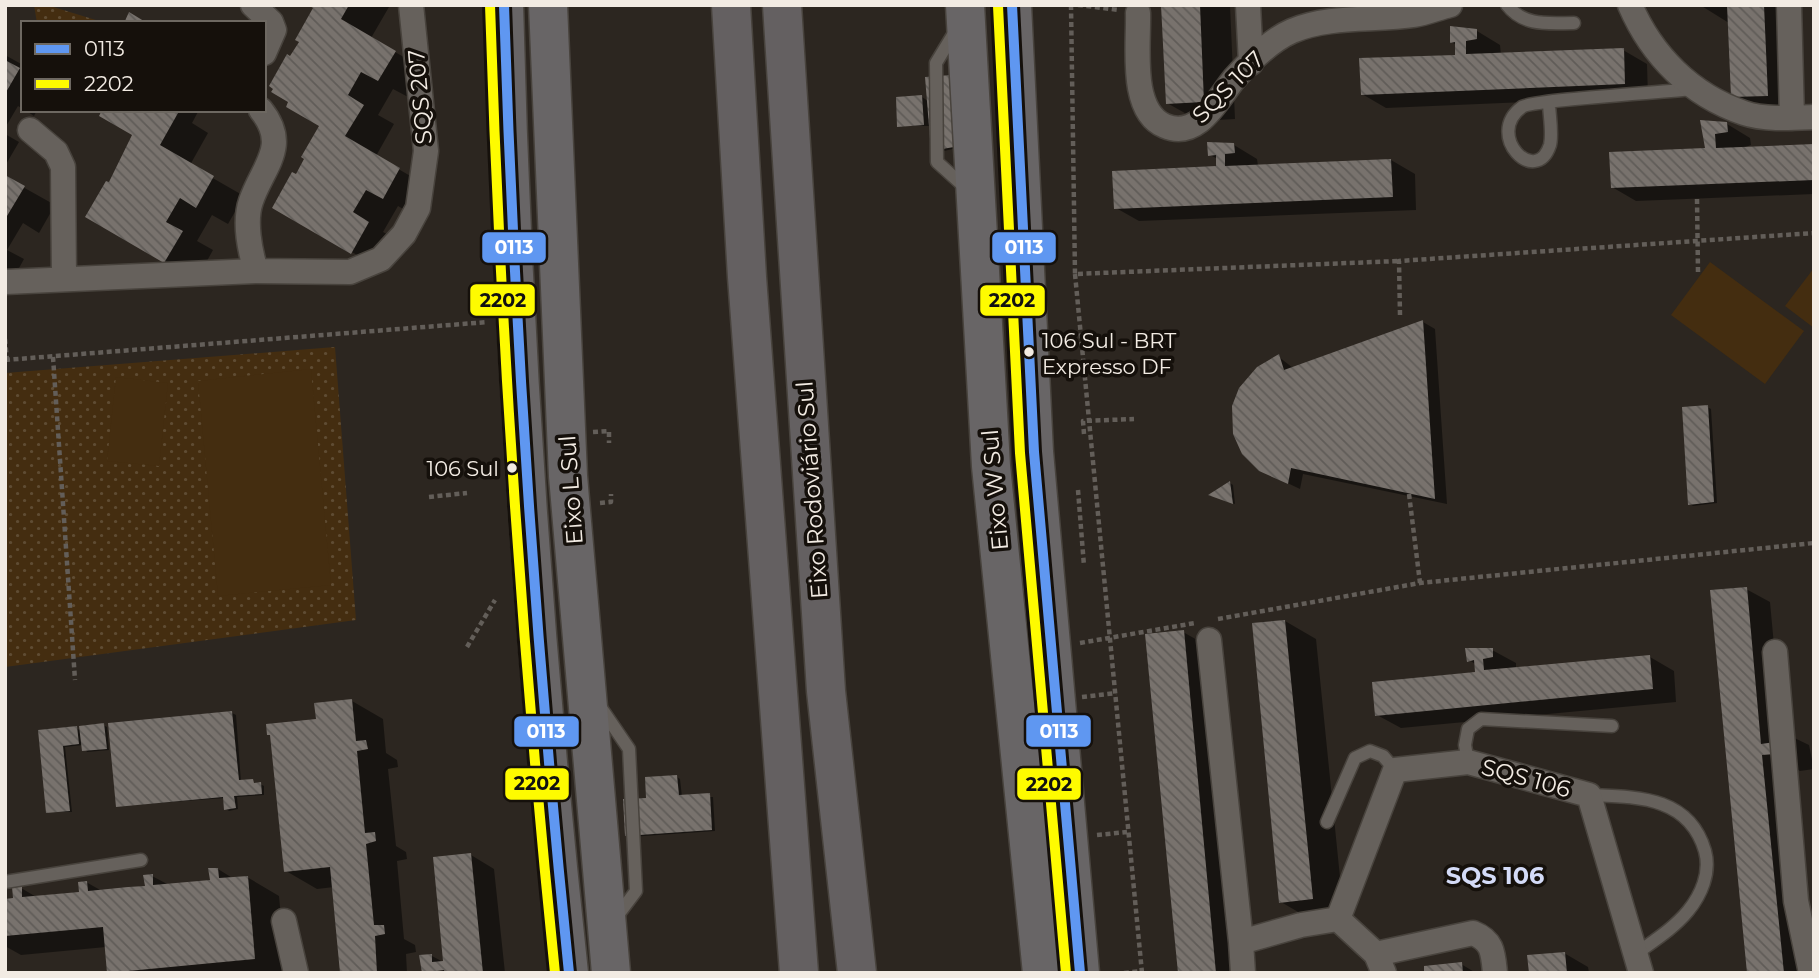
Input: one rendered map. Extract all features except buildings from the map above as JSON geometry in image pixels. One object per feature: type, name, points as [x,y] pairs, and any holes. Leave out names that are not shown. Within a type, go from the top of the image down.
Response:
[{"type":"highway","points":[[731,5],[748,291],[799,973]]},
{"type":"highway","name":"Eixo Rodoviário Sul","points":[[782,5],[825,691],[857,973]]},
{"type":"main road","name":"Eixo L Sul","points":[[504,5],[508,166],[524,473],[547,758],[569,973]]},
{"type":"main road","name":"Eixo L Sul","points":[[548,5],[568,476],[611,973]]},
{"type":"main road","name":"Eixo W Sul","points":[[1012,5],[1034,452],[1049,649],[1080,973]]},
{"type":"main road","name":"Eixo W Sul","points":[[965,10],[991,466],[1042,973]]},
{"type":"street","points":[[253,5],[271,22],[274,30],[266,48]]},
{"type":"street","name":"SQS 207","points":[[5,282],[256,271],[350,272],[381,259],[404,234],[418,208],[426,151],[411,5]]},
{"type":"street","points":[[1248,5],[1251,63]]},
{"type":"street","name":"SQS 107","points":[[1138,13],[1145,106],[1153,120],[1169,128],[1187,129],[1204,118],[1251,63],[1291,32],[1329,22],[1415,15],[1450,5]]},
{"type":"street","points":[[1630,5],[1643,35],[1692,89],[1746,114],[1803,117],[1789,5]]},
{"type":"street","points":[[256,271],[249,234],[250,202],[269,166],[274,148],[271,123],[263,112]]},
{"type":"street","points":[[30,130],[56,152],[63,167],[64,278]]},
{"type":"street","points":[[1209,640],[1243,973]]},
{"type":"street","points":[[1775,652],[1796,901],[1811,973]]},
{"type":"street","name":"SQS 106","points":[[1395,770],[1468,762],[1589,794],[1639,963]]},
{"type":"street","points":[[1338,919],[1395,770]]},
{"type":"street","points":[[1241,942],[1301,925],[1338,919]]},
{"type":"street","points":[[1338,919],[1380,964],[1473,933],[1485,938],[1493,949],[1495,973]]},
{"type":"street","points":[[284,921],[296,973]]},
{"type":"lane","points":[[1507,5],[1518,17],[1529,21],[1574,23]]},
{"type":"lane","points":[[1549,102],[1550,144],[1536,160],[1525,160],[1516,155],[1509,143],[1510,124],[1516,111],[1525,104],[1692,89]]},
{"type":"lane","points":[[1468,762],[1465,745],[1468,729],[1481,719],[1612,726]]},
{"type":"lane","points":[[1327,822],[1355,758],[1370,751],[1383,756],[1395,770]]},
{"type":"lane","points":[[1589,794],[1653,801],[1690,819],[1707,856],[1706,877],[1699,896],[1639,963]]},
{"type":"lane","points":[[5,882],[141,860]]},
{"type":"path","points":[[1071,5],[1075,274],[1141,972],[1124,973]]},
{"type":"path","points":[[1078,5],[1138,13]]},
{"type":"path","points":[[1697,200],[1698,272]]},
{"type":"path","points":[[1075,274],[1399,261],[1814,233]]},
{"type":"path","points":[[1399,261],[1400,315]]},
{"type":"path","points":[[5,339],[6,360],[517,320]]},
{"type":"path","points":[[53,357],[75,680]]},
{"type":"path","points":[[1084,434],[1083,421],[1134,419]]},
{"type":"path","points":[[1078,490],[1084,566]]},
{"type":"path","points":[[429,497],[467,493]]},
{"type":"path","points":[[1409,494],[1420,583]]},
{"type":"path","points":[[1049,649],[1420,583],[1814,542]]},
{"type":"path","points":[[467,648],[495,600]]},
{"type":"shaded area","points":[[34,5],[47,5],[99,21],[37,21]]},
{"type":"shaded area","points":[[1710,262],[1804,331],[1765,384],[1671,315]]},
{"type":"shaded area","points":[[1814,268],[1814,328],[1785,306]]},
{"type":"shaded area","points":[[335,347],[356,620],[5,667],[5,373]]},
{"type":"shaded area","points":[[311,369],[331,585],[218,596],[198,381]]},
{"type":"shaded area","points":[[116,377],[168,383],[159,466],[107,461]]},
{"type":"transit line","name":"2202","points":[[490,5],[514,490],[532,731],[555,973]]},
{"type":"transit line","name":"0113","points":[[504,5],[528,490],[546,731],[569,973]]},
{"type":"transit line","name":"0113","points":[[1012,5],[1034,452],[1080,973]]},
{"type":"transit line","name":"2202","points":[[998,6],[1020,453],[1066,973]]},
{"type":"place","name":"106 Sul - BRT Expresso DF","points":[[1029,352]]},
{"type":"place","name":"106 Sul","points":[[512,468]]},
{"type":"district","name":"SQS 106","points":[[1495,876]]}]
